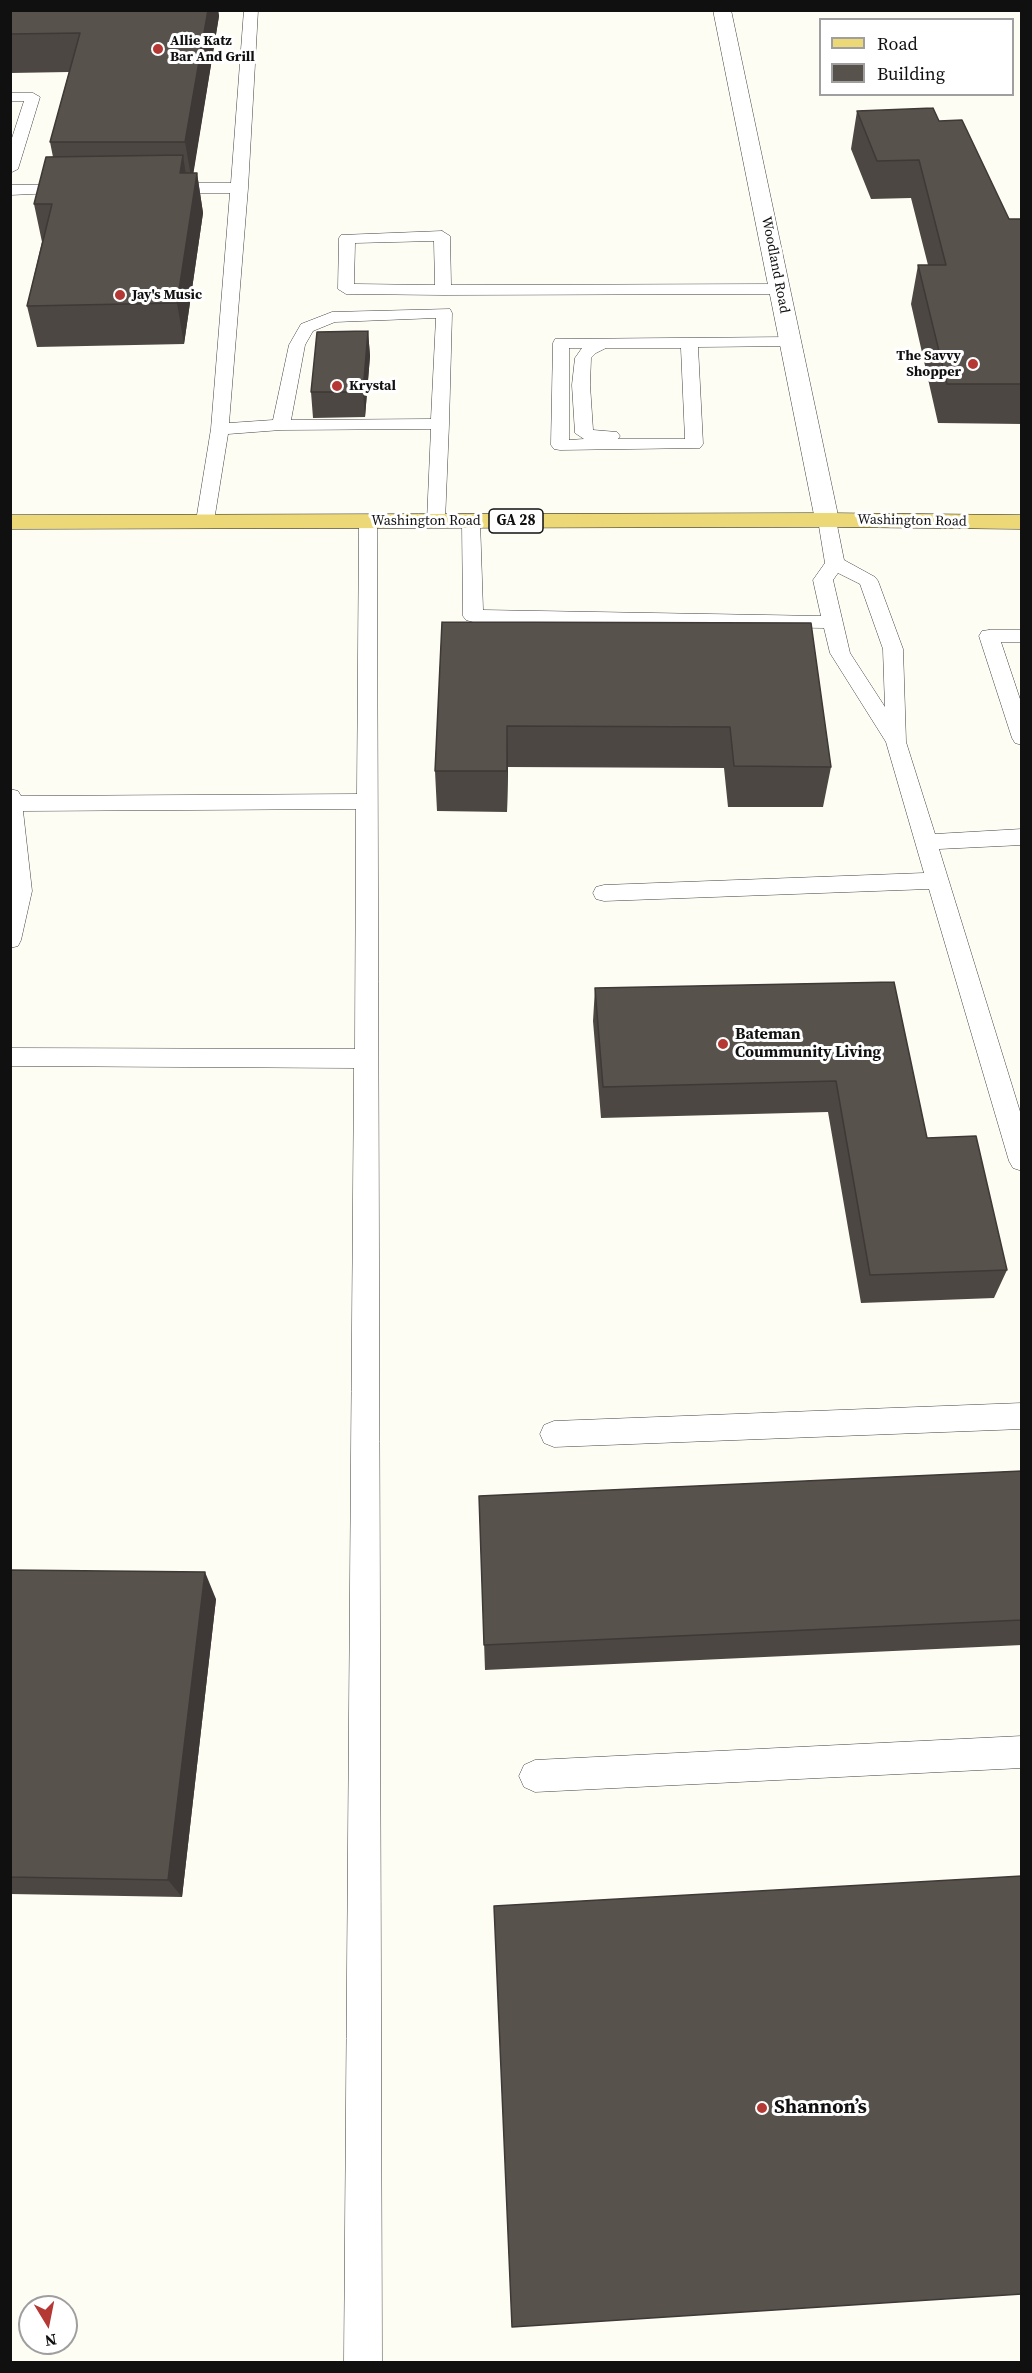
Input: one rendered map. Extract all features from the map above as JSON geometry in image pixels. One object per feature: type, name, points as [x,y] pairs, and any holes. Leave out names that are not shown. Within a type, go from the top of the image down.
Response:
[{"type":"main road","name":"Washington Road","points":[[10,522],[827,520],[1022,522]]},
{"type":"street","name":"Woodland Road","points":[[722,10],[827,520]]},
{"type":"lane","points":[[206,521],[220,429],[240,188],[251,10]]},
{"type":"lane","points":[[10,97],[33,97],[10,169]]},
{"type":"lane","points":[[148,189],[240,188]]},
{"type":"lane","points":[[10,190],[91,189]]},
{"type":"lane","points":[[443,290],[442,236],[347,238],[346,289],[443,290],[780,289]]},
{"type":"lane","points":[[281,425],[297,345],[307,328],[332,317],[444,313],[436,521]]},
{"type":"lane","points":[[689,347],[694,444],[560,445],[561,343],[689,347],[790,342]]},
{"type":"lane","points":[[603,343],[590,349],[583,358],[581,385],[584,433],[594,437],[666,434],[678,425],[681,408],[676,358],[689,347]]},
{"type":"lane","points":[[220,429],[281,425],[440,424]]},
{"type":"lane","points":[[827,520],[835,563],[823,580],[840,653],[896,742]]},
{"type":"lane","points":[[363,2362],[368,521]]},
{"type":"lane","points":[[471,521],[473,616],[832,622]]},
{"type":"lane","points":[[835,563],[868,581],[893,649],[896,742],[1022,1161]]},
{"type":"lane","points":[[1022,636],[989,636],[1022,738]]},
{"type":"lane","points":[[10,940],[21,891],[11,802],[368,801]]},
{"type":"lane","points":[[926,842],[1022,837]]},
{"type":"lane","points":[[604,893],[938,882]]},
{"type":"lane","points":[[10,1057],[367,1059]]},
{"type":"lane","points":[[554,1434],[1022,1416]]},
{"type":"lane","points":[[535,1776],[1022,1752]]},
{"type":"building","points":[[10,10],[208,10],[185,142],[50,142],[80,33],[10,34]]},
{"type":"building","points":[[933,108],[939,121],[962,120],[1009,219],[1022,219],[1022,384],[947,384],[918,265],[946,265],[919,160],[877,161],[857,111]]},
{"type":"building","points":[[183,155],[180,173],[197,173],[177,303],[27,306],[52,204],[34,204],[46,157]]},
{"type":"building","points":[[368,331],[363,392],[311,392],[317,332]]},
{"type":"building","points":[[442,622],[811,623],[831,767],[734,766],[730,727],[507,726],[507,771],[435,771]]},
{"type":"building","points":[[894,982],[927,1138],[976,1136],[1007,1270],[870,1275],[836,1081],[603,1087],[595,988]]},
{"type":"building","points":[[1022,1471],[1022,1620],[484,1645],[479,1496]]},
{"type":"building","points":[[10,1570],[205,1572],[168,1880],[10,1877]]},
{"type":"building","name":"Shannon’s","points":[[1022,1876],[1022,2294],[512,2327],[494,1906]]},
{"type":"place","name":"Allie Katz Bar And Grill","points":[[158,49]]},
{"type":"place","name":"Jay's Music","points":[[120,295]]},
{"type":"place","name":"The Savvy Shopper","points":[[973,364]]},
{"type":"place","name":"Krystal","points":[[337,386]]},
{"type":"place","name":"Bateman Coummunity Living","points":[[723,1044]]},
{"type":"place","name":"Shannon’s","points":[[762,2108]]}]
